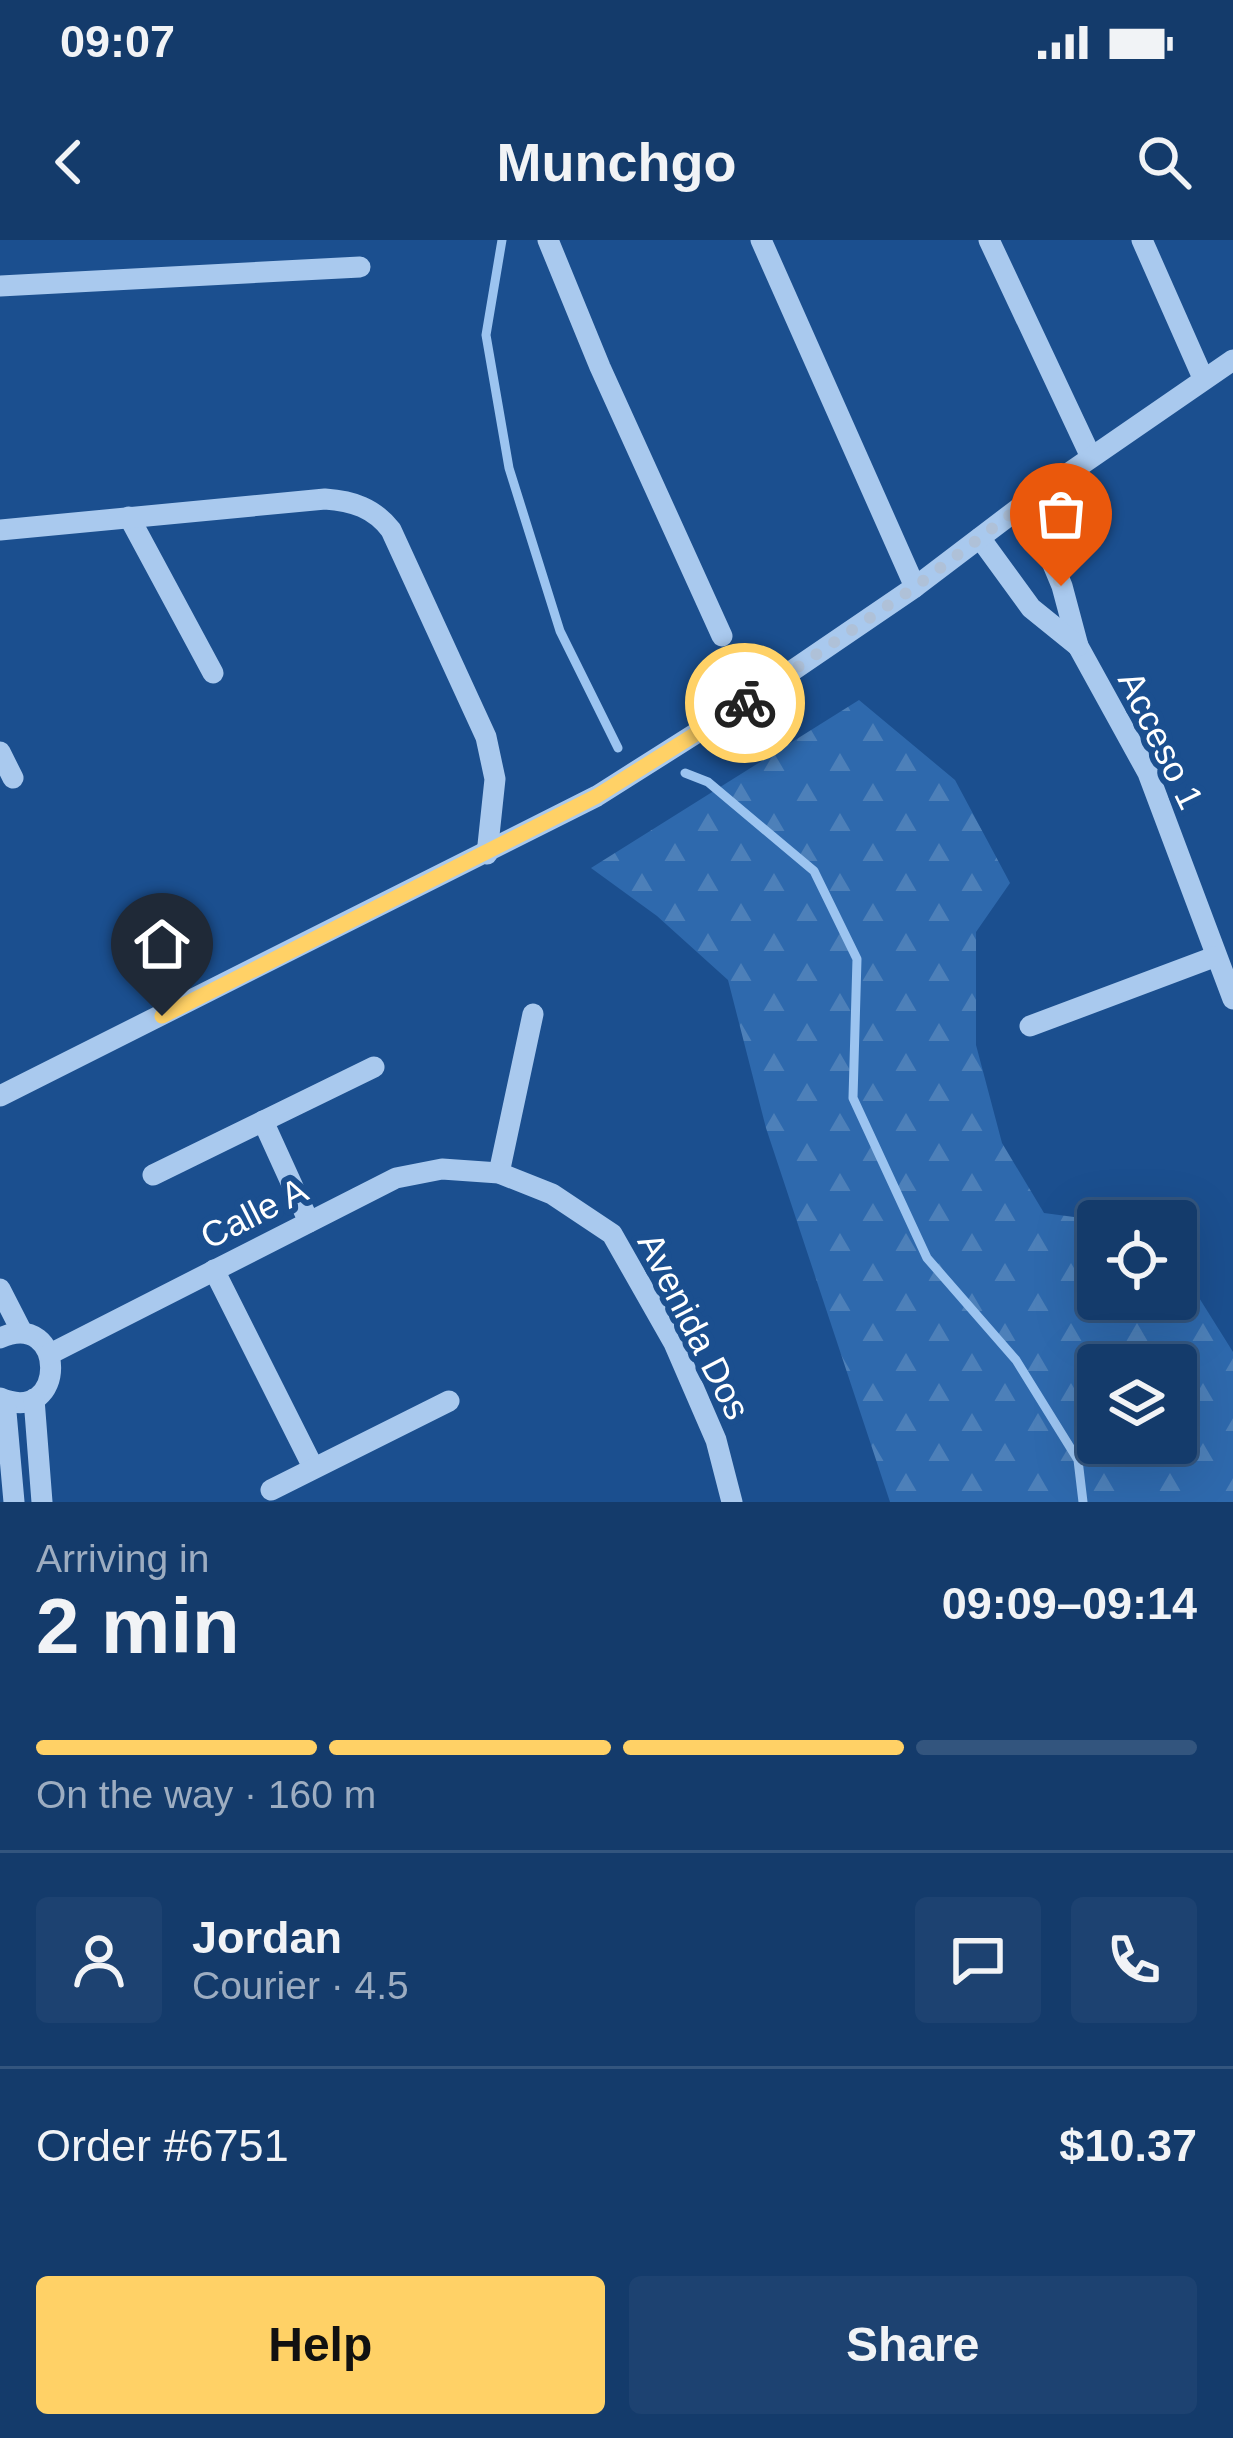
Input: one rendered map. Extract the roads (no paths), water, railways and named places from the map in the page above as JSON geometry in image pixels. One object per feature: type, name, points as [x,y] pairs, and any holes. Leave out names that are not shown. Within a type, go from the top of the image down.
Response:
[{"type":"street","points":[[548,240],[599,367],[722,636]]},
{"type":"street","points":[[761,240],[915,587]]},
{"type":"street","points":[[989,240],[1091,457]]},
{"type":"street","points":[[1142,240],[1203,378]]},
{"type":"street","points":[[0,286],[360,267]]},
{"type":"street","points":[[0,1096],[597,796],[915,587],[1027,502],[1233,360]]},
{"type":"street","points":[[0,530],[325,499],[366,507],[380,516],[392,530],[486,737],[495,779],[487,854]]},
{"type":"street","name":"Acceso 1","points":[[1027,502],[1061,586],[1078,646],[1148,773],[1233,999]]},
{"type":"street","points":[[129,517],[213,673]]},
{"type":"street","name":"Acceso 1","points":[[980,538],[1031,608],[1078,646]]},
{"type":"street","points":[[0,752],[13,778]]},
{"type":"street","points":[[1030,1026],[1214,957]]},
{"type":"street","points":[[499,1173],[533,1014]]},
{"type":"street","points":[[153,1175],[374,1067]]},
{"type":"street","points":[[263,1121],[309,1222]]},
{"type":"street","name":"Calle A","points":[[50,1354],[396,1178],[442,1169],[499,1173]]},
{"type":"street","name":"Avenida Dos","points":[[499,1173],[552,1194],[612,1234],[674,1343],[716,1440],[733,1502]]},
{"type":"street","points":[[214,1270],[314,1467]]},
{"type":"street","points":[[0,1289],[11,1335],[39,1340],[50,1354],[52,1371],[47,1387],[34,1399],[3,1400],[14,1502]]},
{"type":"street","points":[[34,1399],[43,1502]]},
{"type":"street","points":[[271,1490],[449,1401]]},
{"type":"waterway","points":[[502,240],[486,335],[509,468],[560,631],[618,748]]},
{"type":"waterway","points":[[685,773],[708,782],[814,871],[857,959],[853,1098],[927,1258],[1016,1360],[1078,1460],[1083,1502]]}]
